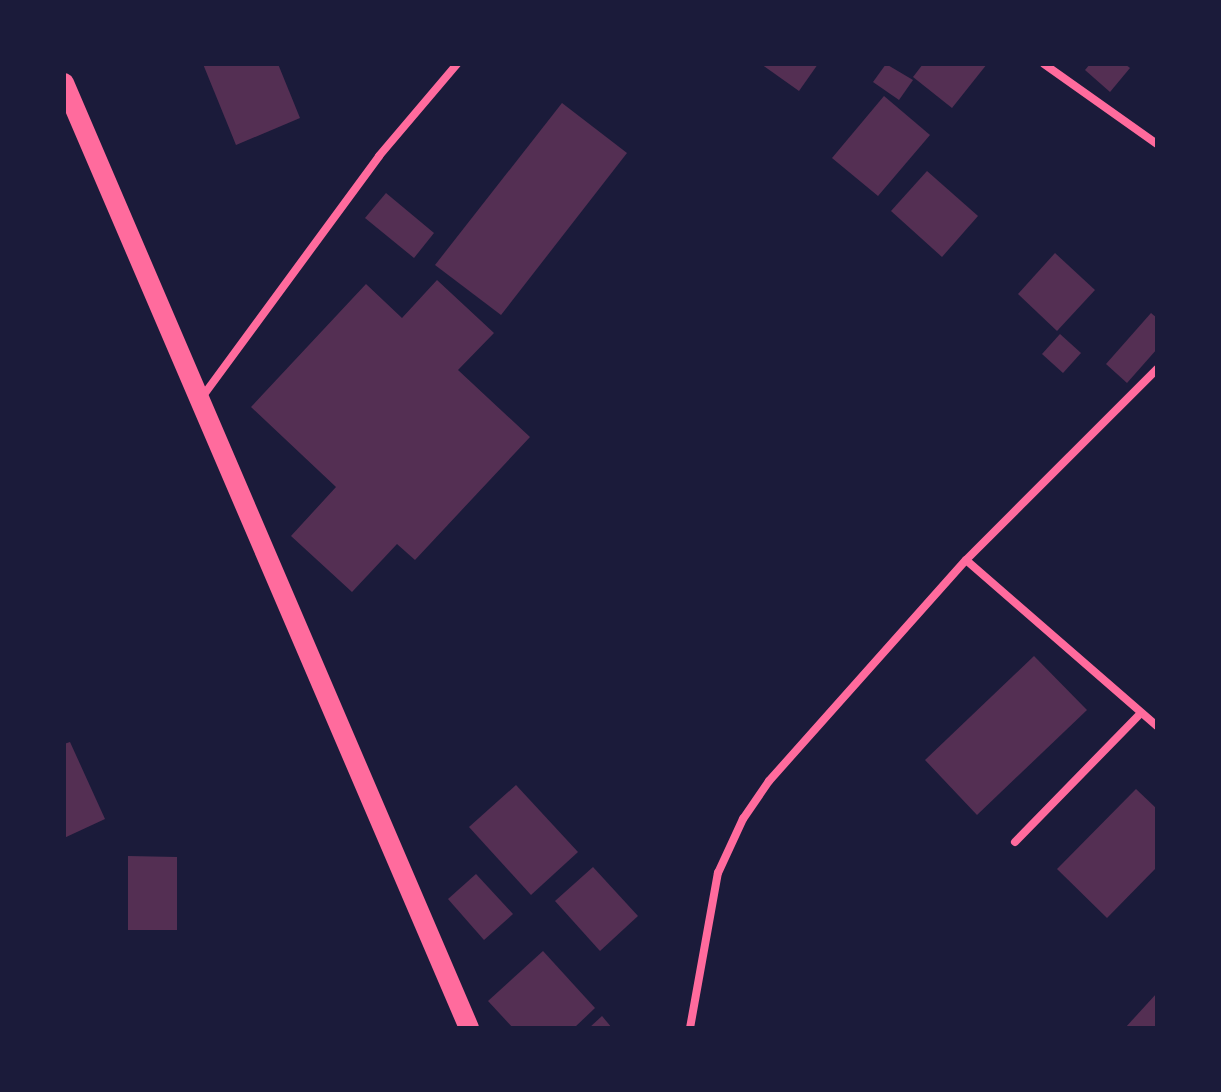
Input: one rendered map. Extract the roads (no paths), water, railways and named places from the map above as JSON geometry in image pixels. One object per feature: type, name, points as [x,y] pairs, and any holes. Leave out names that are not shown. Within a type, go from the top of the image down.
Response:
[{"type":"main road","points":[[64,83],[469,1028]]},
{"type":"street","points":[[199,401],[379,156],[457,64]]},
{"type":"street","points":[[1044,64],[1157,144]]},
{"type":"street","points":[[690,1028],[718,873],[743,819],[769,781],[966,560],[1157,369]]},
{"type":"street","points":[[966,560],[1157,726]]},
{"type":"street","points":[[1015,842],[1141,713]]}]
